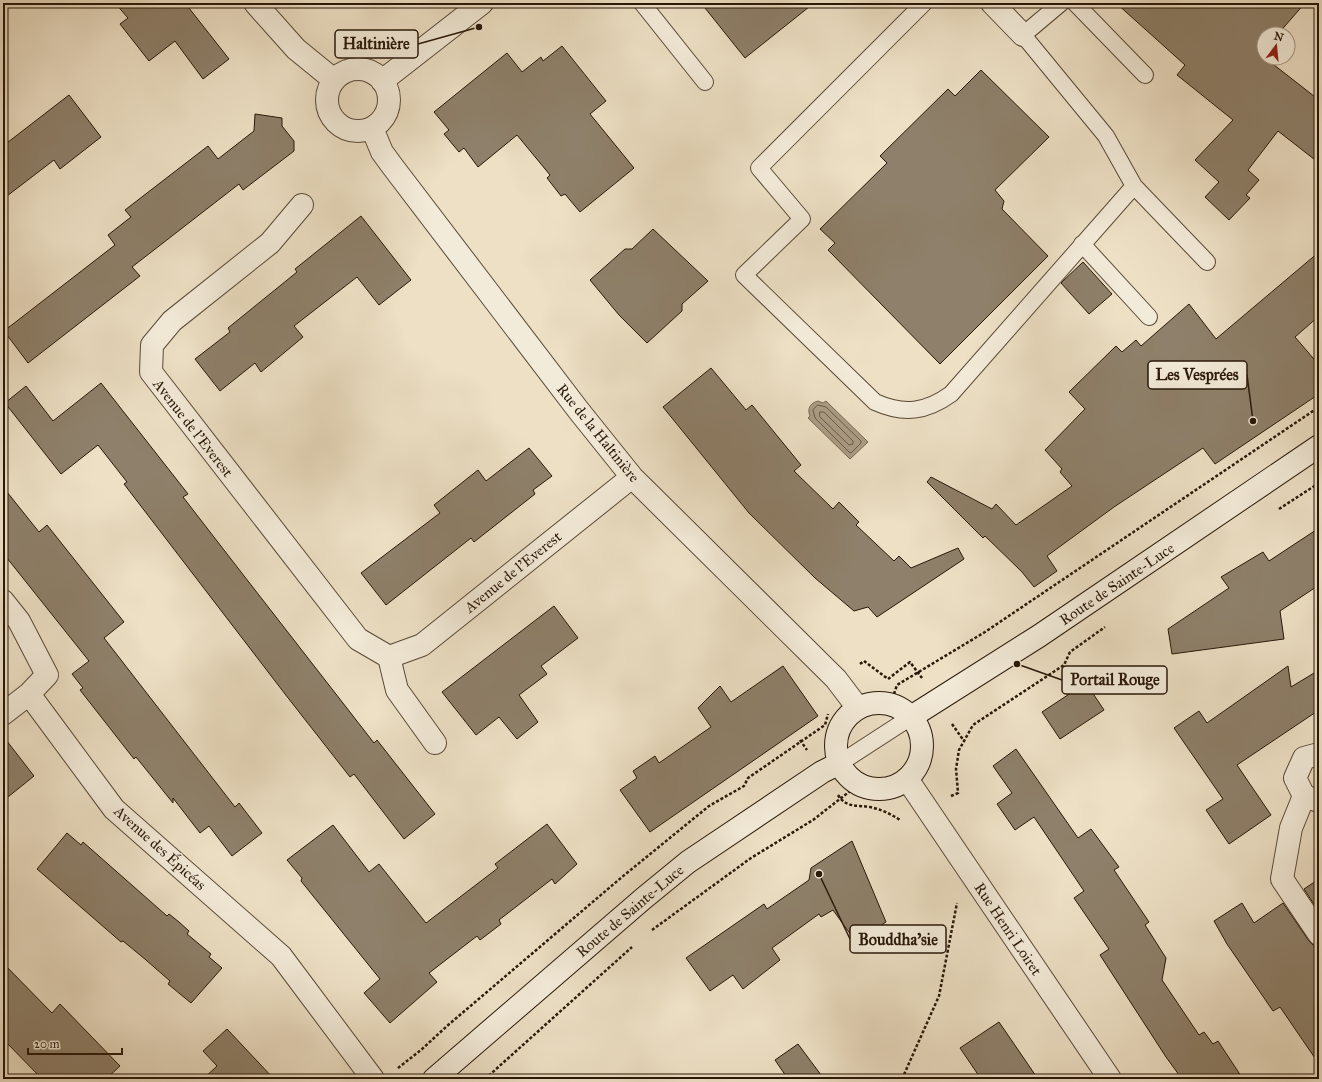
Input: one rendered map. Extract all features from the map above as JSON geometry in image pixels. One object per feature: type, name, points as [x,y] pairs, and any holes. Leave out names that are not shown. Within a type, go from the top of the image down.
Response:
[{"type":"street","points":[[255,3],[296,49],[334,80]]},
{"type":"street","points":[[382,81],[482,3]]},
{"type":"street","points":[[992,3],[1023,35]]},
{"type":"street","points":[[358,69],[367,70],[382,81],[387,89],[388,107],[385,115],[372,128],[362,131],[351,130],[341,126],[333,119],[328,110],[327,100],[328,90],[334,80],[345,72],[358,69]]},
{"type":"street","name":"Rue de la Haltinière","points":[[372,128],[382,152],[393,167],[579,412],[632,477],[836,679],[858,708]]},
{"type":"street","name":"Avenue de l'Everest","points":[[302,205],[270,243],[172,321],[152,345],[151,372],[358,639],[389,657],[422,645],[632,477]]},
{"type":"street","name":"Route de Sainte-Luce","points":[[911,717],[1039,636],[1319,446]]},
{"type":"street","points":[[3,602],[19,621],[47,675],[29,694],[3,714]]},
{"type":"street","points":[[389,657],[397,690],[436,743]]},
{"type":"street","name":"Avenue des Épicéas","points":[[29,694],[114,809],[281,956],[373,1079]]},
{"type":"street","points":[[868,704],[891,704],[902,709],[911,717],[919,728],[923,742],[922,755],[916,769],[907,779],[895,786],[882,789],[869,788],[852,778],[840,763],[837,751],[837,738],[841,726],[848,716],[858,708],[868,704]]},
{"type":"street","points":[[1319,754],[1304,758],[1295,778],[1312,798],[1291,828],[1282,879],[1319,934]]},
{"type":"street","name":"Route de Sainte-Luce","points":[[434,1079],[644,898],[688,862],[822,772],[840,763]]},
{"type":"street","name":"Rue Henri Loiret","points":[[907,779],[1110,1079]]},
{"type":"lane","points":[[642,3],[705,82]]},
{"type":"lane","points":[[924,3],[759,168],[802,219],[744,275],[875,402],[888,408],[920,410],[937,404],[951,394],[1134,186]]},
{"type":"lane","points":[[1061,3],[1023,35],[1106,136],[1134,186],[1207,262]]},
{"type":"lane","points":[[1075,3],[1145,75]]},
{"type":"lane","points":[[1082,244],[1149,317]]},
{"type":"lane","name":"Route de Sainte-Luce","points":[[840,763],[911,717]]},
{"type":"path","points":[[891,704],[897,685],[985,632],[1319,407]]},
{"type":"path","points":[[958,734],[964,741],[973,724],[1064,665],[1070,652]]},
{"type":"path","points":[[396,1069],[421,1050],[447,1026],[645,858],[709,806],[744,786],[748,778],[800,740]]},
{"type":"path","points":[[650,932],[750,858],[813,820],[840,800]]},
{"type":"path","points":[[902,1079],[939,996],[955,922],[963,863]]},
{"type":"path","points":[[485,1079],[638,942]]},
{"type":"water","points":[[818,401],[823,403],[826,401],[868,442],[850,459],[808,418],[810,416],[810,407],[813,403]]},
{"type":"building","points":[[115,3],[185,3],[229,59],[203,79],[175,41],[149,61],[120,24],[128,18]]},
{"type":"building","points":[[701,3],[814,3],[745,58]]},
{"type":"building","points":[[1116,3],[1305,3],[1285,26],[1256,26],[1256,66],[1275,66],[1319,100],[1319,163],[1278,131],[1248,170],[1259,180],[1246,195],[1250,198],[1229,220],[1205,197],[1219,182],[1195,160],[1233,120],[1177,75],[1185,65]]},
{"type":"building","points":[[562,46],[606,101],[590,114],[634,168],[580,212],[565,194],[561,196],[547,178],[550,175],[517,135],[478,167],[464,148],[459,152],[444,134],[449,130],[434,112],[507,53],[522,72],[541,57],[543,61]]},
{"type":"building","points":[[981,70],[1049,137],[995,190],[1004,201],[1002,209],[1048,256],[940,364],[828,250],[835,243],[820,229],[887,163],[880,156],[948,89],[955,96]]},
{"type":"building","points":[[69,95],[101,137],[60,169],[54,160],[3,199],[3,146]]},
{"type":"building","points":[[255,114],[282,118],[282,126],[294,141],[294,151],[243,190],[239,184],[132,267],[140,276],[28,363],[4,331],[115,245],[108,235],[131,217],[125,210],[208,146],[218,159],[254,131]]},
{"type":"building","points":[[361,216],[411,280],[379,305],[357,277],[294,326],[303,337],[261,372],[255,363],[220,391],[195,359],[230,332],[228,328],[297,272],[295,269]]},
{"type":"building","points":[[653,229],[708,281],[682,304],[682,311],[647,343],[619,315],[590,280],[625,249],[632,249]]},
{"type":"building","points":[[1319,252],[1319,316],[1295,337],[1319,365],[1319,394],[1215,464],[1203,448],[1114,507],[1047,556],[1057,571],[1034,587],[1022,572],[985,536],[983,538],[927,482],[931,477],[992,509],[996,504],[1016,525],[1072,486],[1060,472],[1062,469],[1045,450],[1085,409],[1069,392],[1116,346],[1122,352],[1136,340],[1141,346],[1189,304],[1216,339]]},
{"type":"building","points":[[1083,262],[1112,294],[1089,314],[1061,283]]},
{"type":"building","points":[[711,368],[746,410],[752,405],[801,465],[794,471],[833,509],[839,502],[859,522],[856,525],[894,561],[899,556],[911,568],[958,548],[964,559],[877,617],[868,607],[854,611],[815,578],[749,513],[663,407]]},
{"type":"building","points":[[101,383],[188,494],[183,497],[241,572],[374,743],[377,740],[435,814],[404,839],[354,774],[350,777],[285,694],[124,484],[127,482],[98,445],[61,474],[5,403],[26,386],[53,421]]},
{"type":"building","points":[[529,448],[552,476],[533,490],[535,494],[474,542],[471,538],[386,605],[361,573],[440,513],[434,505],[478,470],[486,481]]},
{"type":"building","points":[[3,487],[39,532],[47,525],[124,622],[104,638],[235,807],[239,803],[262,833],[232,856],[209,826],[200,833],[173,798],[173,803],[136,757],[134,759],[80,690],[83,688],[72,674],[89,661],[3,553]]},
{"type":"building","points":[[1319,528],[1319,585],[1280,611],[1284,639],[1172,654],[1168,629],[1229,588],[1221,577],[1263,552],[1269,561]]},
{"type":"building","points":[[554,606],[578,638],[541,666],[547,674],[519,695],[538,722],[517,739],[499,717],[476,735],[442,692]]},
{"type":"building","points":[[783,666],[818,716],[650,832],[620,790],[637,778],[633,771],[655,756],[659,763],[711,727],[698,708],[720,686],[731,702]]},
{"type":"building","points":[[1288,666],[1291,687],[1319,670],[1319,710],[1237,765],[1271,815],[1229,844],[1206,810],[1223,799],[1174,728],[1199,711],[1207,723]]},
{"type":"building","points":[[1086,683],[1104,710],[1060,739],[1042,712]]},
{"type":"building","points":[[3,736],[34,776],[3,801]]},
{"type":"building","points":[[1016,749],[1078,838],[1091,829],[1119,867],[1114,870],[1149,922],[1145,925],[1166,958],[1162,980],[1199,1035],[1204,1032],[1213,1044],[1218,1041],[1243,1079],[1182,1079],[1166,1057],[1100,955],[1109,949],[1074,898],[1084,891],[1034,817],[1015,830],[997,804],[1012,793],[993,766]]},
{"type":"building","points":[[547,824],[577,864],[555,884],[552,879],[499,920],[501,924],[480,940],[477,936],[429,973],[437,982],[390,1023],[364,993],[380,979],[301,881],[302,878],[287,860],[333,825],[369,872],[379,864],[426,923],[498,868],[495,864]]},
{"type":"building","points":[[67,833],[81,845],[83,842],[167,916],[169,914],[179,922],[189,931],[187,934],[211,954],[209,957],[222,968],[191,1003],[168,984],[170,981],[146,960],[123,941],[121,942],[37,869]]},
{"type":"building","points":[[852,841],[886,922],[856,942],[833,910],[821,917],[819,914],[772,948],[780,960],[743,989],[733,975],[710,991],[686,958],[764,904],[767,909],[809,880],[811,868]]},
{"type":"building","points":[[1319,879],[1319,912],[1304,889]]},
{"type":"building","points":[[1242,903],[1254,923],[1283,903],[1309,941],[1313,945],[1319,946],[1319,1064],[1280,1007],[1273,1011],[1227,944],[1214,921]]},
{"type":"building","points":[[3,963],[52,1013],[60,1004],[120,1066],[106,1079],[42,1079],[3,1039]]},
{"type":"building","points":[[999,1022],[1038,1079],[981,1079],[960,1048]]},
{"type":"building","points":[[227,1029],[274,1079],[203,1079],[217,1066],[203,1051]]},
{"type":"building","points":[[798,1044],[824,1079],[788,1079],[775,1060]]},
{"type":"place","name":"Haltinière","points":[[479,27]]},
{"type":"place","name":"Les Vesprées","points":[[1253,421]]},
{"type":"place","name":"Portail Rouge","points":[[1017,664]]},
{"type":"place","name":"Bouddha'sie","points":[[819,874]]}]
